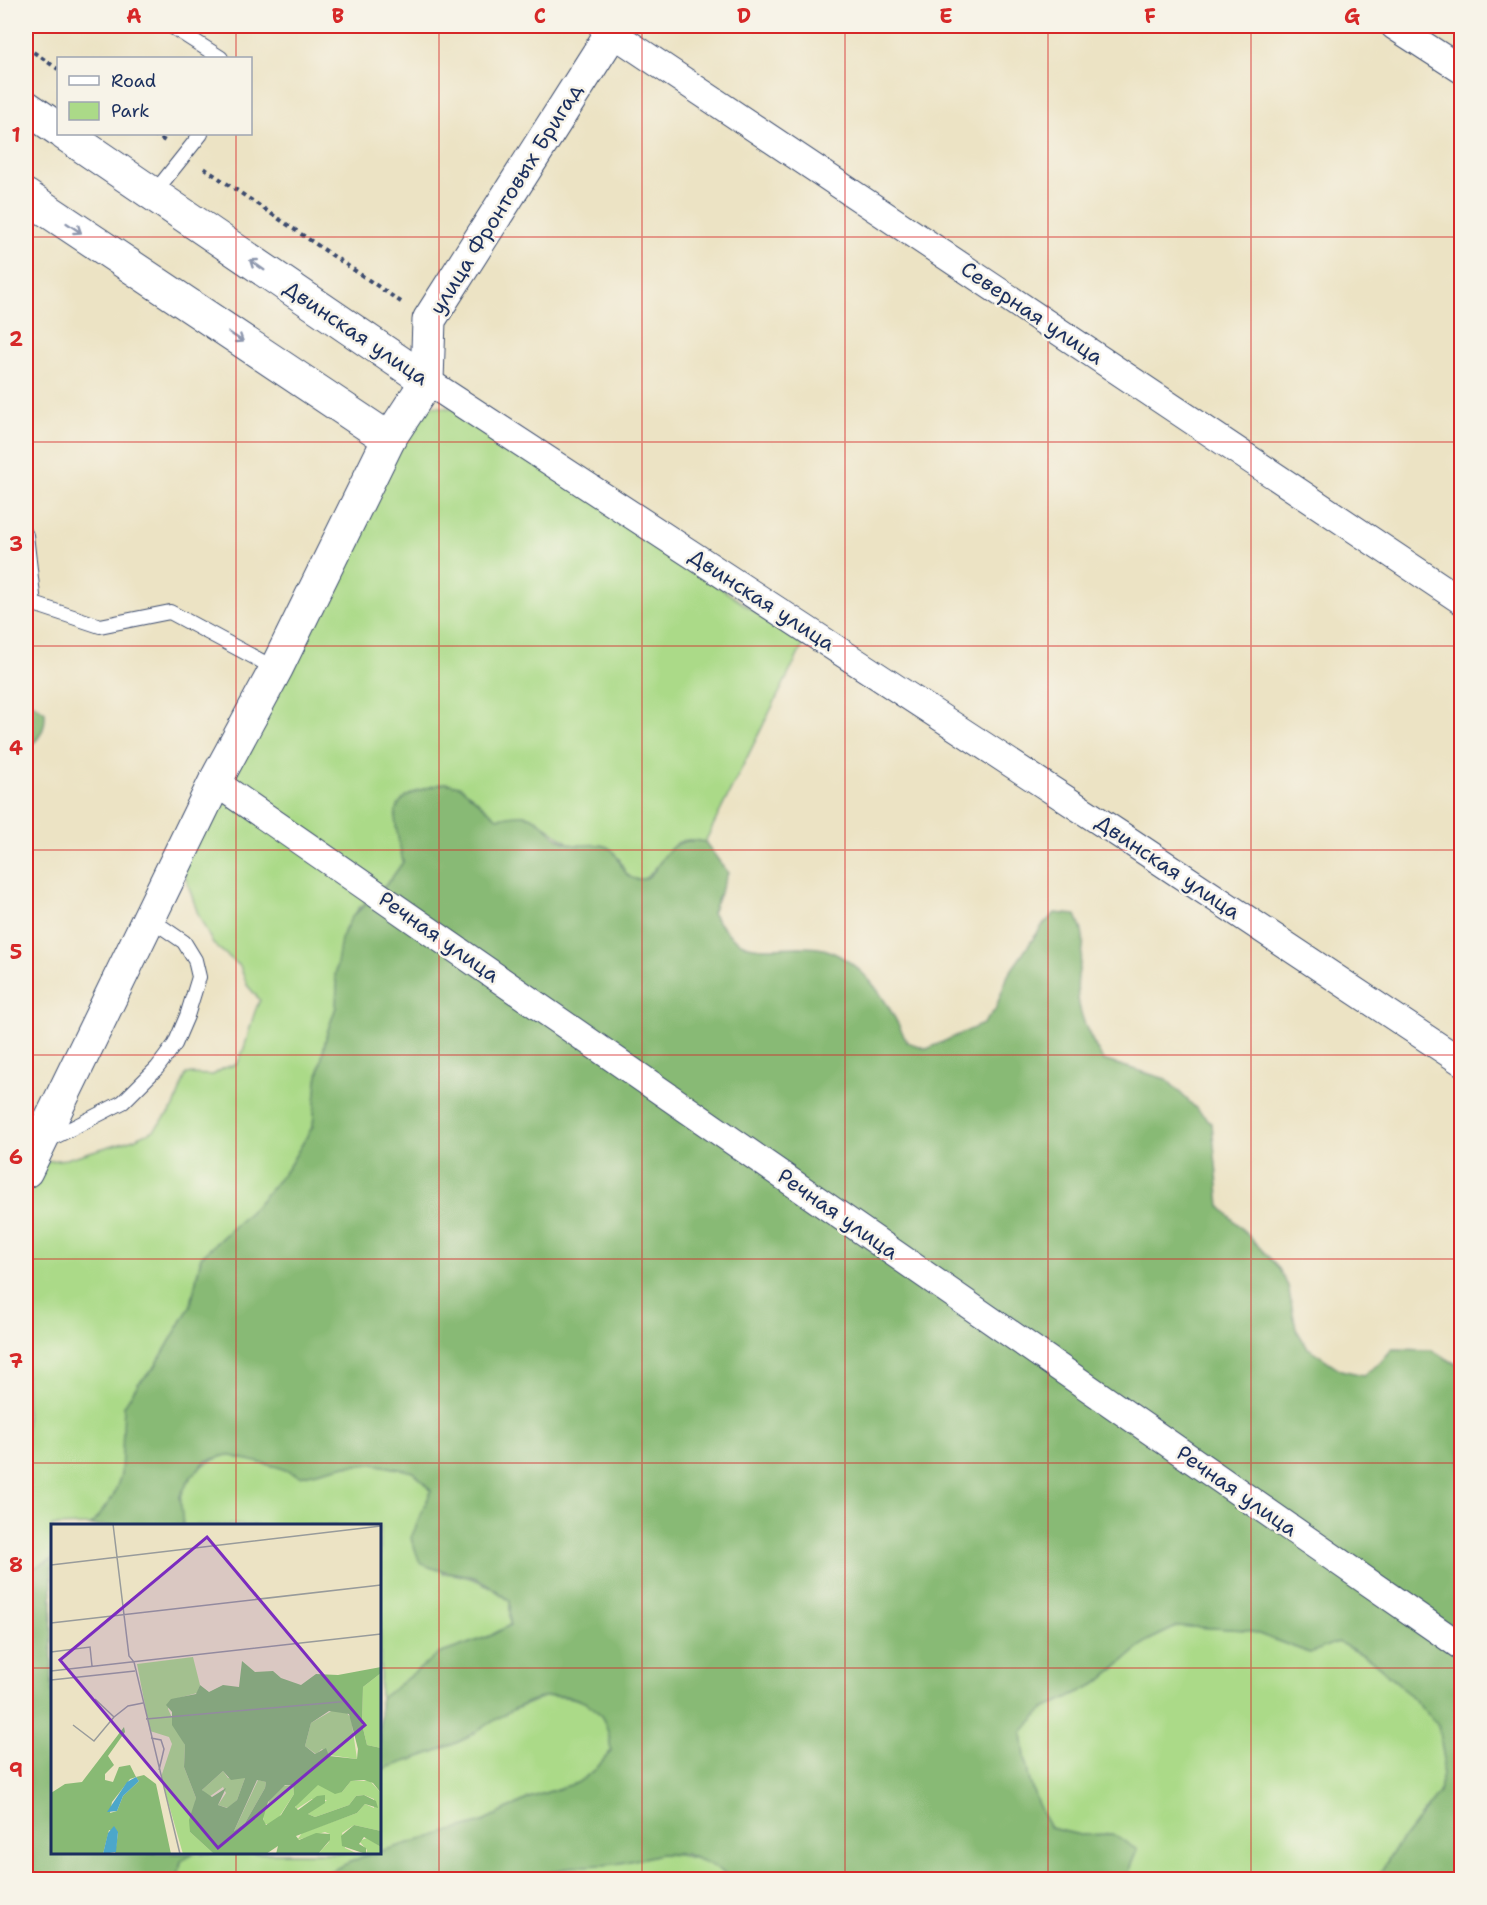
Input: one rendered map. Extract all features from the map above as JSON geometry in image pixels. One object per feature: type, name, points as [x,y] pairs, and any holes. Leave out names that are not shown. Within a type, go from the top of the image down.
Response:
[{"type":"main road","name":"улица Фронтовых Бригад","points":[[427,381],[429,320],[610,27]]},
{"type":"main road","points":[[26,106],[57,128]]},
{"type":"main road","name":"Двинская улица","points":[[67,135],[427,381]]},
{"type":"main road","points":[[26,196],[389,439]]},
{"type":"main road","points":[[31,1159],[215,782],[276,669],[389,439],[427,381]]},
{"type":"street","points":[[1394,26],[1461,70]]},
{"type":"street","name":"Северная улица","points":[[610,27],[1461,601]]},
{"type":"street","name":"Двинская улица","points":[[427,381],[1112,829],[1461,1062]]},
{"type":"street","name":"Речная улица","points":[[215,782],[1461,1647]]},
{"type":"lane","points":[[171,26],[219,57]]},
{"type":"lane","points":[[154,193],[186,156],[200,135]]},
{"type":"lane","points":[[26,536],[30,604],[100,626],[170,612],[276,669]]},
{"type":"lane","points":[[31,1159],[123,1102],[157,1068],[175,1044],[187,1016],[199,977],[195,960],[184,942],[148,918]]},
{"type":"path","points":[[26,47],[57,68]]},
{"type":"path","points":[[154,135],[429,320]]},
{"type":"green space","points":[[433,406],[454,409],[497,433],[803,645],[705,842],[688,840],[677,843],[642,880],[634,880],[627,874],[619,858],[570,844],[536,819],[497,818],[472,796],[445,783],[419,790],[401,851],[403,862],[389,882],[359,908],[345,928],[335,976],[336,1007],[327,1033],[317,1081],[313,1126],[288,1168],[255,1207],[201,1257],[191,1305],[155,1367],[138,1384],[123,1451],[121,1475],[113,1497],[92,1524],[51,1524],[51,1560],[36,1567],[26,1568],[26,1180],[41,1162],[66,1159],[134,1139],[154,1130],[174,1107],[186,1074],[213,1075],[237,1064],[260,1000],[247,985],[240,966],[213,944],[198,914],[182,867],[409,422]]},
{"type":"green space","points":[[26,704],[34,704],[45,712],[45,718],[39,737],[26,748]]},
{"type":"green space","points":[[445,783],[460,786],[497,818],[524,815],[537,820],[564,842],[575,845],[606,846],[614,853],[627,875],[636,879],[652,874],[677,844],[689,841],[705,842],[728,873],[712,913],[731,936],[749,946],[759,948],[817,948],[841,957],[866,976],[876,988],[885,1000],[907,1042],[927,1049],[983,1024],[995,1010],[1008,975],[1042,926],[1055,913],[1076,915],[1083,940],[1077,988],[1078,999],[1083,1020],[1092,1040],[1103,1060],[1166,1079],[1212,1124],[1220,1206],[1278,1267],[1288,1286],[1296,1329],[1307,1347],[1341,1370],[1363,1375],[1380,1363],[1392,1349],[1432,1350],[1461,1367],[1461,1879],[1376,1879],[1395,1849],[1439,1793],[1444,1759],[1438,1725],[1395,1680],[1369,1658],[1338,1642],[1310,1653],[1248,1630],[1178,1626],[1147,1641],[1098,1683],[1044,1709],[1022,1732],[1030,1782],[1050,1828],[1080,1835],[1113,1834],[1137,1850],[1125,1879],[735,1879],[685,1854],[661,1854],[616,1864],[569,1867],[530,1879],[312,1879],[364,1856],[381,1854],[381,1851],[483,1822],[529,1798],[577,1783],[596,1769],[611,1751],[605,1722],[597,1711],[584,1702],[568,1697],[552,1696],[522,1705],[448,1747],[381,1770],[381,1698],[439,1654],[490,1636],[510,1625],[510,1601],[495,1589],[471,1577],[438,1570],[420,1563],[411,1538],[431,1491],[414,1472],[374,1464],[342,1466],[300,1476],[278,1467],[227,1455],[206,1461],[191,1477],[180,1496],[183,1524],[93,1524],[113,1497],[121,1475],[124,1406],[138,1384],[155,1367],[191,1305],[201,1257],[255,1207],[288,1168],[313,1126],[317,1081],[327,1033],[336,1007],[335,976],[341,939],[351,918],[389,882],[403,862],[396,829],[397,807],[402,800],[425,788]]},
{"type":"green space","points":[[227,1455],[278,1467],[300,1476],[342,1466],[374,1464],[414,1472],[431,1491],[423,1514],[443,1573],[479,1581],[510,1601],[510,1625],[490,1636],[439,1654],[381,1698],[381,1524],[183,1524],[181,1500],[183,1490],[195,1472],[215,1459]]},
{"type":"green space","points":[[51,1560],[51,1854],[193,1854],[181,1861],[178,1879],[26,1879],[26,1568],[36,1567]]},
{"type":"green space","points":[[1178,1626],[1248,1630],[1309,1653],[1338,1642],[1369,1658],[1395,1680],[1438,1725],[1444,1759],[1439,1793],[1395,1849],[1376,1879],[1125,1879],[1137,1850],[1113,1834],[1080,1835],[1050,1828],[1030,1782],[1022,1731],[1044,1709],[1098,1683],[1147,1641]]},
{"type":"green space","points":[[546,1696],[584,1702],[600,1714],[605,1723],[611,1751],[596,1769],[577,1783],[529,1798],[483,1822],[461,1830],[381,1852],[381,1770],[465,1739],[501,1715]]},
{"type":"green space","points":[[193,1854],[375,1854],[312,1879],[178,1880],[181,1861]]},
{"type":"green space","points":[[661,1854],[700,1860],[735,1879],[530,1880],[569,1867],[616,1864]]}]
